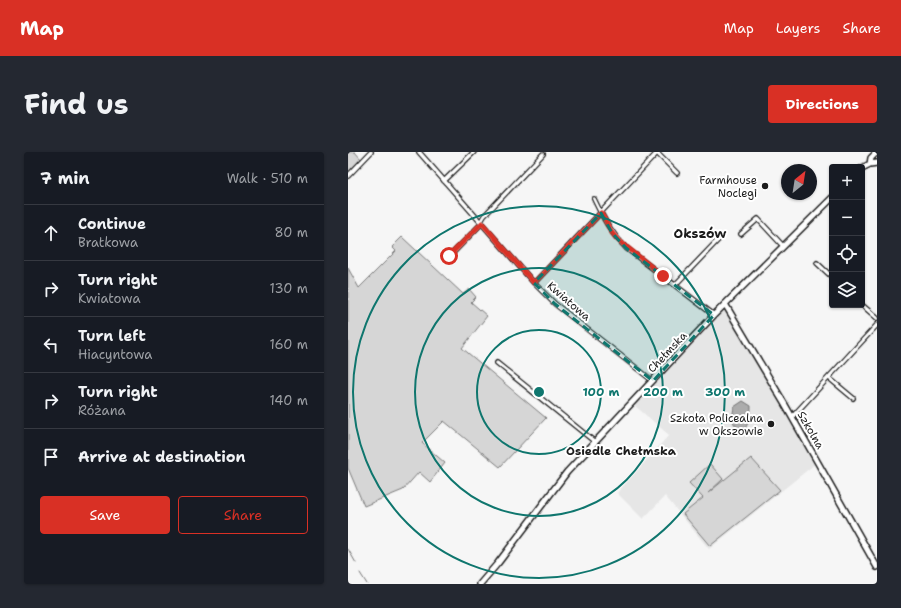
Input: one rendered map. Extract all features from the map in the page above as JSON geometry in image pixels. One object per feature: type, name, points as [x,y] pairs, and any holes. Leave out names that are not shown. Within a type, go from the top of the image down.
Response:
[{"type":"main road","points":[[870,164],[871,158],[877,152]]},
{"type":"main road","points":[[865,166],[877,163]]},
{"type":"main road","name":"Chełmska","points":[[480,584],[563,476],[714,315],[830,200]]},
{"type":"main road","name":"Szkolna","points":[[725,304],[792,417],[877,566]]},
{"type":"street","points":[[348,176],[371,152]]},
{"type":"street","name":"Kwiatowa","points":[[419,152],[534,283],[555,304],[653,381]]},
{"type":"street","points":[[444,180],[474,152]]},
{"type":"street","points":[[534,283],[656,153],[677,173]]},
{"type":"street","points":[[449,256],[482,222],[484,216],[543,154]]},
{"type":"street","points":[[594,199],[612,233],[618,240],[714,315]]},
{"type":"street","points":[[741,234],[758,219],[783,246]]},
{"type":"street","points":[[675,285],[719,239]]},
{"type":"street","points":[[817,263],[829,274]]},
{"type":"street","points":[[865,308],[877,318]]},
{"type":"street","points":[[792,417],[877,325]]},
{"type":"street","points":[[497,363],[595,442]]},
{"type":"street","points":[[829,378],[853,398]]},
{"type":"highlighted area","points":[[601,213],[612,233],[626,248],[714,315],[653,381],[555,304],[534,283]]},
{"type":"shaded area","points":[[348,152],[355,152],[361,159],[348,173]]},
{"type":"shaded area","points":[[402,237],[463,294],[469,289],[476,297],[471,302],[487,316],[462,348],[546,418],[500,467],[444,421],[422,443],[445,463],[430,482],[419,472],[403,490],[364,506],[348,468],[348,268],[359,288],[396,251],[392,247]]},
{"type":"shaded area","points":[[724,308],[815,464],[709,549],[665,496],[643,519],[617,493],[669,435],[634,405]]},
{"type":"shaded area","points":[[743,401],[751,406],[751,413],[744,430],[736,426],[733,421],[734,407]]},
{"type":"shaded area","points":[[751,458],[780,490],[710,546],[683,514],[703,498],[689,483],[710,464],[723,479],[708,493]]},
{"type":"waterway","points":[[348,549],[356,563]]},
{"type":"waterway","points":[[360,573],[367,584]]},
{"type":"place","name":"Farmhouse Noclegi","points":[[765,186]]},
{"type":"place","name":"Szkoła Policealna w Okszowie","points":[[771,424]]},
{"type":"district","name":"Okszów","points":[[700,233]]},
{"type":"district","name":"Osiedle Chełmska","points":[[621,451]]},
{"type":"route","points":[[449,256],[482,223],[534,283],[601,213],[612,233],[618,240],[626,248],[663,276]]}]
